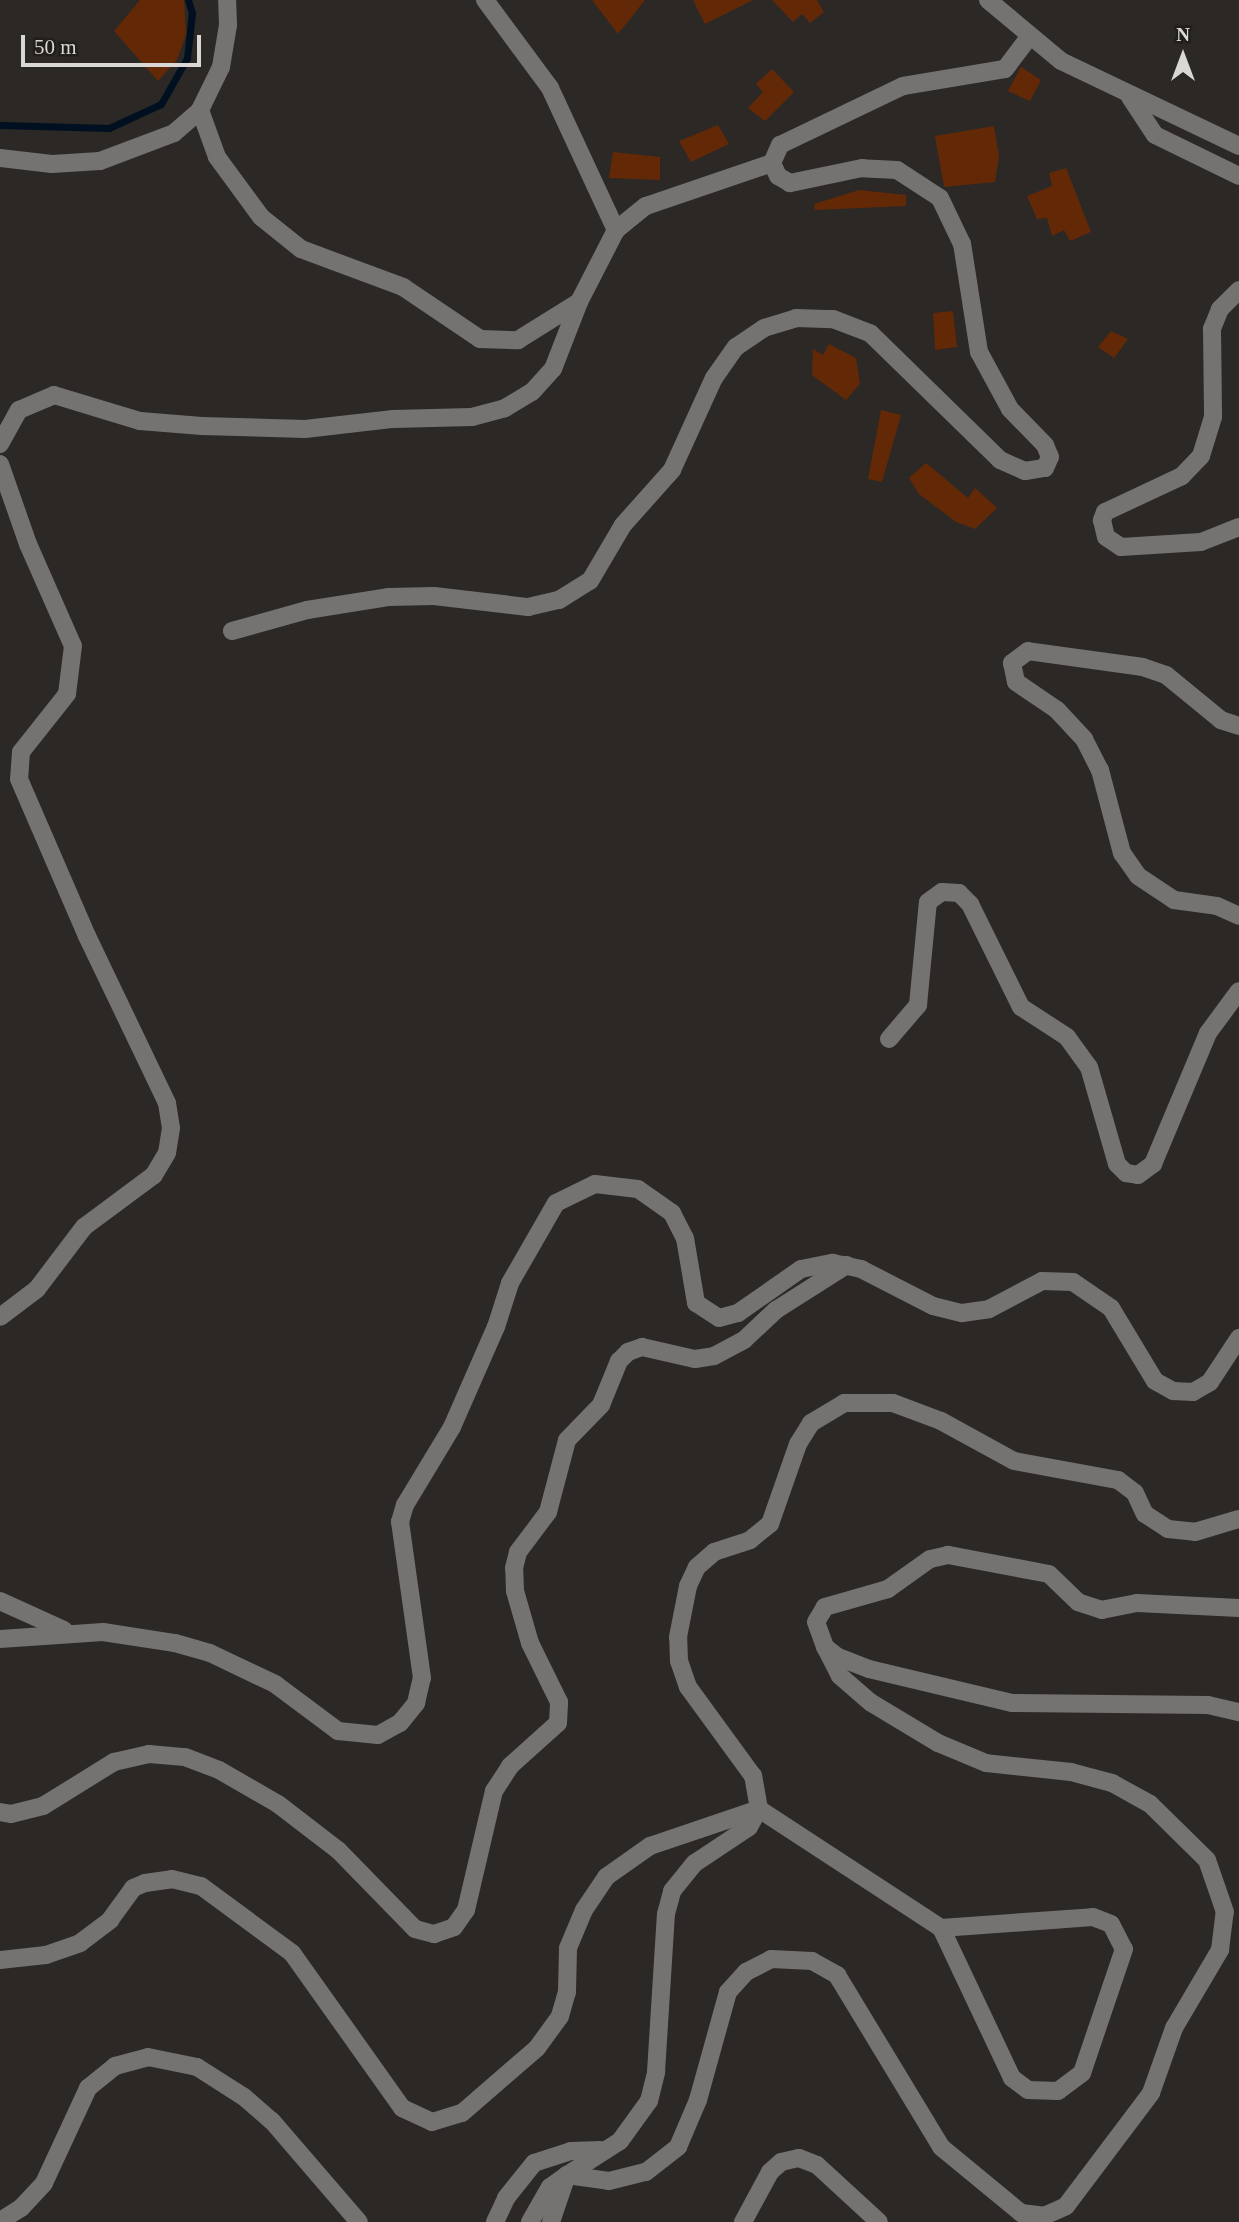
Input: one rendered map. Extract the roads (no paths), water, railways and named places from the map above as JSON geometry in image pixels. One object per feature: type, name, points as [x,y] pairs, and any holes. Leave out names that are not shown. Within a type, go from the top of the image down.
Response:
[{"type":"street","points":[[0,158],[64,164],[125,155],[174,133],[200,110],[221,67],[228,34],[227,0]]},
{"type":"street","points":[[485,0],[550,88],[617,230]]},
{"type":"street","points":[[988,0],[1029,37],[1061,61],[1130,97],[1239,146]]},
{"type":"street","points":[[232,631],[307,610],[388,597],[434,596],[528,607],[559,600],[590,581],[623,525],[672,470],[714,378],[736,347],[764,328],[796,318],[833,319],[870,333],[1000,460],[1025,471],[1045,468],[1050,457],[1045,445],[1010,409],[979,352],[960,235],[940,198],[897,170],[862,168],[790,183],[778,176],[772,163],[775,150],[786,141],[903,86],[1004,69],[1029,37]]},
{"type":"street","points":[[1130,97],[1155,135],[1239,176]]},
{"type":"street","points":[[200,110],[217,156],[261,217],[302,249],[403,287],[480,339],[517,340],[579,302]]},
{"type":"street","points":[[0,444],[19,410],[54,395],[141,421],[202,426],[305,429],[489,414],[519,401],[543,381],[561,356],[579,302],[617,230],[646,206],[772,163]]},
{"type":"street","points":[[1239,290],[1220,309],[1212,329],[1213,417],[1200,456],[1182,476],[1105,512],[1102,520],[1106,537],[1121,547],[1191,544],[1239,527]]},
{"type":"street","points":[[0,464],[28,544],[73,646],[67,694],[21,752],[19,779],[87,936],[167,1103],[171,1128],[167,1153],[154,1175],[84,1227],[37,1289],[0,1317]]},
{"type":"street","points":[[1239,726],[1221,720],[1166,675],[1143,667],[1028,651],[1012,663],[1016,682],[1057,710],[1084,739],[1100,770],[1122,853],[1138,876],[1174,900],[1217,906],[1239,916]]},
{"type":"street","points":[[890,1039],[918,1005],[928,902],[942,892],[959,893],[970,904],[1021,1007],[1067,1037],[1089,1066],[1117,1164],[1126,1173],[1138,1175],[1153,1164],[1208,1032],[1239,991]]},
{"type":"street","points":[[0,1639],[67,1631],[139,1636],[210,1653],[275,1684],[338,1731],[365,1736],[390,1730],[410,1714],[422,1678],[400,1522],[405,1505],[452,1427],[496,1327],[510,1283],[556,1203],[595,1184],[624,1185],[651,1195],[672,1213],[685,1238],[696,1303],[719,1318],[738,1313],[801,1269],[847,1265],[933,1306],[962,1313],[989,1309],[1042,1280],[1073,1282],[1111,1308],[1155,1381],[1173,1391],[1193,1392],[1210,1382],[1239,1338]]},
{"type":"street","points":[[0,1812],[11,1814],[43,1806],[114,1762],[149,1755],[185,1757],[219,1770],[288,1812],[338,1850],[415,1928],[434,1934],[454,1927],[466,1910],[494,1791],[510,1766],[558,1723],[559,1702],[530,1643],[515,1591],[514,1568],[518,1552],[548,1512],[567,1440],[601,1405],[619,1361],[628,1352],[642,1347],[695,1359],[714,1356],[737,1345],[776,1310],[847,1265]]},
{"type":"street","points":[[530,2222],[550,2186],[605,2151],[632,2129],[654,2087],[666,1914],[672,1891],[695,1863],[749,1827],[759,1809],[753,1776],[688,1687],[678,1661],[678,1637],[688,1586],[697,1567],[714,1552],[750,1540],[770,1524],[804,1433],[831,1408],[859,1401],[893,1403],[941,1421],[1014,1461],[1109,1476],[1126,1485],[1145,1514],[1168,1529],[1195,1532],[1239,1520]]},
{"type":"street","points":[[567,2175],[609,2181],[646,2172],[678,2147],[698,2100],[728,1992],[758,1964],[799,1957],[825,1967],[846,1986],[940,2147],[1021,2213],[1056,2213],[1074,2197],[1137,2117],[1174,2028],[1213,1967],[1224,1931],[1216,1876],[1195,1846],[1150,1804],[1091,1776],[986,1763],[938,1743],[870,1702],[840,1676],[816,1622],[825,1607],[887,1589],[939,1556],[1049,1574],[1078,1602],[1102,1610],[1136,1603],[1239,1608]]},
{"type":"street","points":[[0,1601],[67,1631]]},
{"type":"street","points":[[825,1647],[869,1669],[1012,1703],[1208,1704],[1239,1712]]},
{"type":"street","points":[[759,1809],[940,1928],[1012,2078],[1028,2090],[1049,2093],[1076,2080],[1124,1959],[1117,1931],[1093,1917],[940,1928]]},
{"type":"street","points":[[0,1960],[46,1955],[80,1943],[110,1920],[133,1888],[145,1883],[172,1879],[201,1886],[292,1953],[402,2108],[421,2120],[442,2121],[462,2113],[537,2048],[559,2016],[567,1992],[568,1948],[583,1910],[606,1877],[650,1846],[759,1809]]},
{"type":"street","points":[[0,2221],[21,2208],[44,2183],[88,2088],[115,2066],[148,2057],[197,2067],[244,2097],[272,2121],[359,2222]]},
{"type":"street","points":[[495,2222],[506,2198],[534,2162],[571,2151],[605,2151]]},
{"type":"street","points":[[743,2222],[770,2172],[781,2162],[799,2158],[817,2165],[879,2222]]},
{"type":"street","points":[[551,2222],[567,2175]]},
{"type":"waterway","points":[[0,125],[109,128],[161,104],[187,58],[192,13],[188,0]]}]
